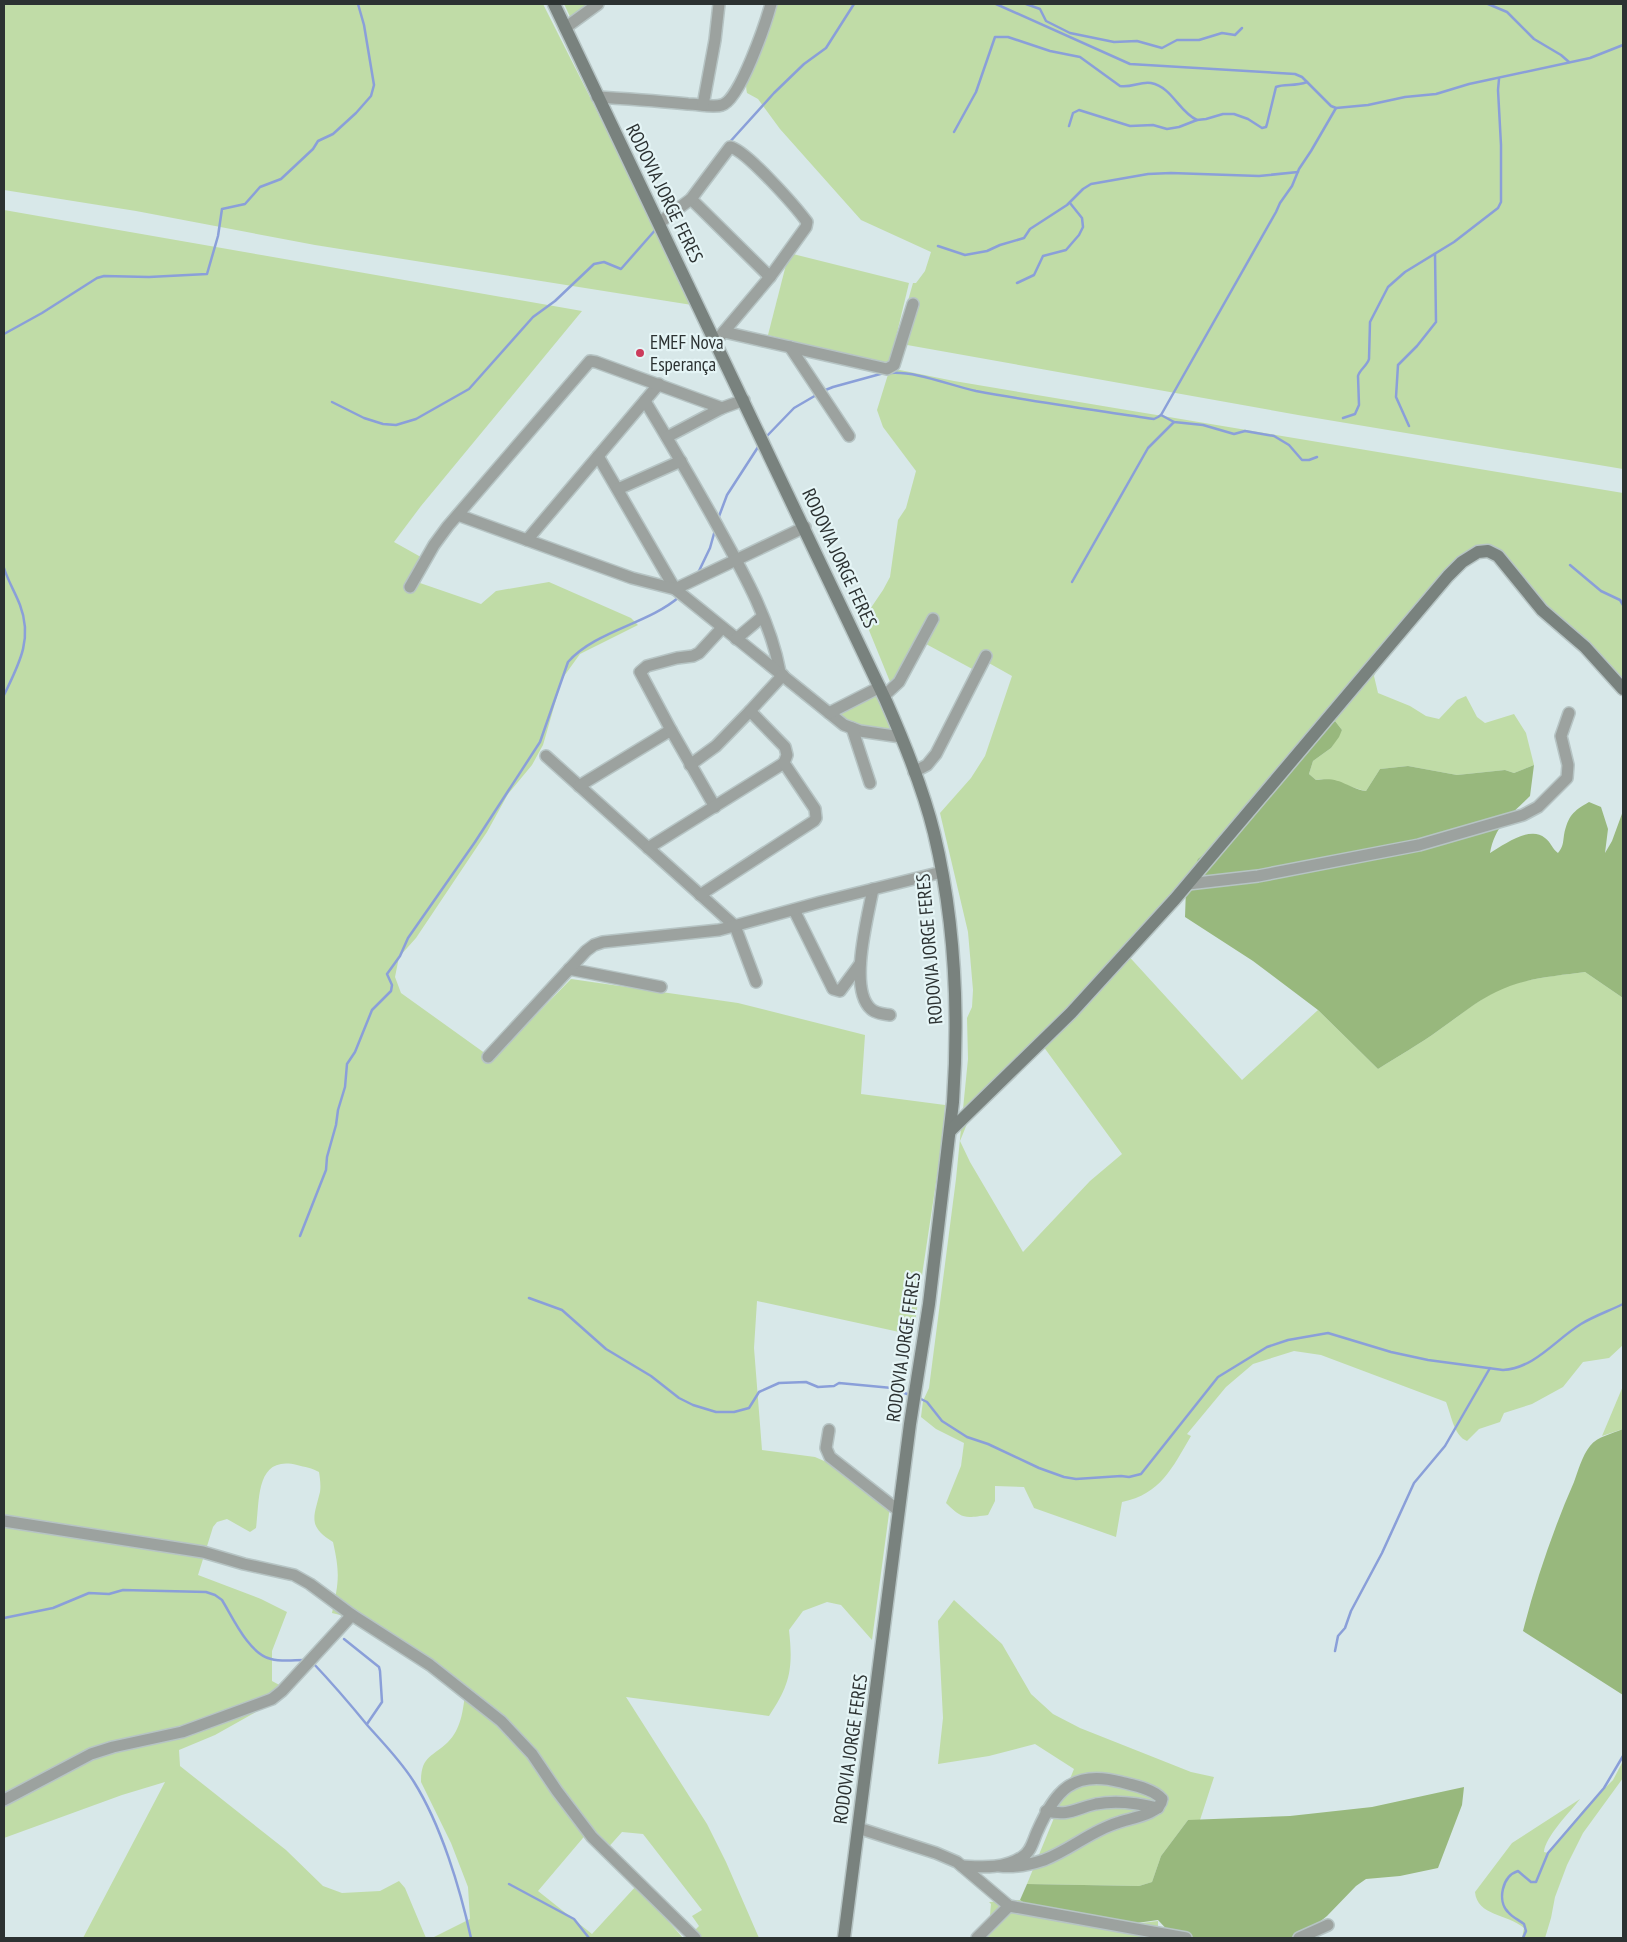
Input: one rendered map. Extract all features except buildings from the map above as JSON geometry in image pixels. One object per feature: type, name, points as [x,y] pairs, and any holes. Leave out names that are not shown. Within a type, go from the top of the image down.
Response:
[{"type":"main road","name":"RODOVIA JORGE FERES","points":[[554,4],[659,224],[720,336],[744,400],[882,691],[914,772],[932,826],[942,872],[951,940],[955,1011],[955,1069],[950,1130],[929,1304],[910,1424],[844,1938]]},
{"type":"main road","points":[[950,1130],[1071,1014],[1188,884],[1448,576],[1462,562],[1478,552],[1488,551],[1498,556],[1542,610],[1585,647],[1623,689]]},
{"type":"street","points":[[565,28],[598,4]]},
{"type":"street","points":[[703,105],[715,40],[719,4]]},
{"type":"street","points":[[597,97],[703,105],[724,104],[736,91],[765,23],[771,4]]},
{"type":"street","points":[[659,224],[691,200],[730,147],[734,147],[754,165],[806,222],[806,227],[770,277],[720,336]]},
{"type":"street","points":[[691,200],[770,277]]},
{"type":"street","points":[[720,336],[790,347],[887,369],[894,364],[913,304]]},
{"type":"street","points":[[790,347],[849,436]]},
{"type":"street","points":[[410,587],[434,545],[586,363],[596,362],[722,408]]},
{"type":"street","points":[[527,540],[659,384]]},
{"type":"street","points":[[667,436],[722,408],[744,400]]},
{"type":"street","points":[[645,401],[667,436],[736,560],[762,617],[775,650],[781,674]]},
{"type":"street","points":[[598,456],[675,589],[829,713],[860,731],[901,737]]},
{"type":"street","points":[[618,489],[681,461]]},
{"type":"street","points":[[458,516],[632,578],[675,589],[805,528]]},
{"type":"street","points":[[736,639],[762,617]]},
{"type":"street","points":[[829,713],[899,682],[933,620]]},
{"type":"street","points":[[715,807],[640,672],[647,666],[696,654],[722,628]]},
{"type":"street","points":[[914,772],[927,764],[936,754],[986,656]]},
{"type":"street","points":[[690,765],[716,746],[750,711],[781,674]]},
{"type":"street","points":[[648,848],[784,763],[787,755],[785,746],[750,711]]},
{"type":"street","points":[[1188,884],[1258,876],[1410,847],[1523,815],[1538,807],[1567,778],[1568,765],[1561,736],[1569,713]]},
{"type":"street","points":[[852,728],[870,783]]},
{"type":"street","points":[[579,786],[671,730]]},
{"type":"street","points":[[546,756],[735,926],[756,982]]},
{"type":"street","points":[[700,895],[815,820],[815,809],[784,763]]},
{"type":"street","points":[[488,1057],[590,947],[599,943],[698,934],[942,872]]},
{"type":"street","points":[[873,889],[860,964],[860,980],[864,998],[872,1010],[890,1015]]},
{"type":"street","points":[[794,910],[833,989],[840,991],[860,964]]},
{"type":"street","points":[[569,969],[660,988]]},
{"type":"street","points":[[830,1430],[826,1448],[830,1457],[899,1511]]},
{"type":"street","points":[[4,1521],[186,1549],[294,1575],[310,1584],[352,1615],[430,1666],[501,1721],[532,1754],[592,1837],[694,1938]]},
{"type":"street","points":[[4,1800],[91,1754],[113,1747],[182,1732],[272,1699],[282,1691],[352,1615]]},
{"type":"street","points":[[962,1866],[999,1866],[1024,1866],[1045,1859],[1099,1830],[1158,1808],[1162,1799],[1158,1794],[1109,1779],[1090,1777],[1067,1787],[1052,1800],[1032,1846],[1026,1854],[1014,1861],[999,1866]]},
{"type":"street","points":[[1046,1811],[1068,1814],[1095,1804],[1110,1802],[1158,1808]]},
{"type":"street","points":[[858,1828],[946,1857],[962,1866],[1009,1906],[1186,1938]]},
{"type":"street","points":[[977,1938],[1009,1906]]},
{"type":"street","points":[[1299,1938],[1328,1925]]},
{"type":"green space","points":[[4,4],[543,4],[662,240],[692,305],[315,245],[136,211],[4,190]]},
{"type":"green space","points":[[564,4],[596,4],[572,21]]},
{"type":"green space","points":[[778,4],[1623,4],[1623,469],[1298,415],[896,343],[913,283],[916,283],[925,271],[931,252],[861,220],[780,129],[758,99],[747,93],[746,83],[751,60]]},
{"type":"green space","points":[[4,210],[582,311],[421,506],[394,542],[428,561],[420,583],[481,604],[496,591],[549,582],[631,618],[638,625],[580,654],[562,679],[543,745],[532,765],[508,794],[487,832],[416,938],[399,957],[395,977],[401,993],[493,1059],[571,979],[738,1003],[865,1035],[861,1094],[945,1105],[943,1136],[913,1335],[757,1301],[754,1348],[762,1450],[815,1457],[831,1464],[890,1506],[872,1640],[841,1605],[827,1602],[803,1611],[789,1630],[791,1655],[789,1675],[782,1694],[769,1716],[626,1697],[707,1824],[726,1862],[759,1938],[687,1938],[699,1926],[692,1916],[702,1910],[643,1834],[622,1832],[605,1851],[588,1832],[538,1891],[592,1934],[637,1885],[683,1938],[432,1938],[470,1919],[468,1887],[451,1843],[421,1782],[423,1766],[426,1761],[448,1742],[459,1726],[465,1694],[340,1615],[332,1613],[338,1570],[333,1542],[319,1531],[314,1520],[320,1490],[319,1472],[297,1465],[283,1464],[273,1467],[267,1473],[262,1482],[256,1528],[250,1532],[227,1519],[217,1522],[213,1527],[198,1575],[261,1599],[287,1612],[272,1651],[272,1681],[285,1688],[270,1704],[215,1735],[179,1750],[180,1766],[286,1850],[323,1886],[342,1893],[380,1891],[399,1881],[405,1888],[426,1938],[83,1938],[165,1782],[122,1795],[4,1838]]},
{"type":"green space","points":[[789,253],[909,283],[889,366],[768,335]]},
{"type":"green space","points":[[890,368],[954,381],[1623,493],[1623,686],[1589,657],[1493,549],[1475,556],[1387,646],[1374,676],[1378,693],[1410,706],[1426,716],[1439,719],[1457,700],[1466,696],[1477,717],[1485,723],[1514,714],[1526,733],[1534,765],[1514,773],[1505,770],[1457,775],[1408,766],[1380,769],[1366,791],[1335,781],[1316,780],[1309,774],[1313,761],[1331,748],[1342,730],[1335,721],[1195,868],[1124,951],[1242,1080],[1318,1010],[1378,1069],[1424,1040],[1488,995],[1517,983],[1585,972],[1623,998],[1623,1345],[1609,1358],[1583,1362],[1563,1387],[1532,1404],[1504,1413],[1500,1422],[1479,1429],[1467,1441],[1456,1430],[1446,1402],[1321,1355],[1294,1351],[1253,1364],[1226,1387],[1187,1434],[1191,1436],[1178,1459],[1164,1478],[1147,1493],[1122,1502],[1116,1537],[1034,1508],[1024,1487],[995,1486],[995,1501],[988,1515],[974,1517],[961,1515],[946,1503],[961,1466],[964,1443],[936,1429],[921,1417],[923,1401],[929,1388],[956,1179],[968,1059],[967,1018],[972,1007],[973,990],[968,932],[940,813],[971,778],[985,756],[1012,676],[987,662],[976,671],[926,644],[895,694],[864,618],[890,577],[898,520],[906,508],[916,471],[883,427],[877,410]],"holes":[[[1043,1046],[1122,1154],[1090,1181],[1023,1252],[970,1162],[960,1141],[973,1109]]]},
{"type":"green space","points":[[879,692],[897,734],[846,723],[834,713]]},
{"type":"green space","points":[[1335,721],[1342,730],[1331,748],[1313,761],[1309,774],[1316,780],[1332,779],[1366,791],[1380,769],[1408,766],[1457,775],[1505,770],[1514,773],[1534,765],[1530,796],[1510,815],[1500,828],[1492,843],[1490,853],[1510,841],[1532,834],[1545,838],[1558,853],[1562,847],[1569,819],[1575,811],[1589,802],[1601,807],[1608,829],[1605,853],[1612,841],[1623,811],[1623,998],[1585,972],[1540,978],[1506,987],[1481,1000],[1424,1040],[1378,1069],[1318,1010],[1253,961],[1185,917],[1186,888],[1198,859],[1228,836],[1305,745]]},
{"type":"green space","points":[[1623,1386],[1623,1429],[1602,1436]]},
{"type":"green space","points":[[1623,1429],[1623,1695],[1523,1631],[1546,1555],[1580,1464],[1593,1443]]},
{"type":"green space","points":[[954,1600],[1002,1644],[1031,1694],[1053,1714],[1080,1728],[1191,1772],[1214,1777],[1200,1820],[1188,1820],[1161,1856],[1152,1882],[1139,1886],[1027,1884],[1074,1769],[1035,1744],[989,1756],[938,1764],[943,1718],[938,1621]]},
{"type":"green space","points":[[1623,1761],[1623,1778],[1583,1833],[1567,1865],[1555,1897],[1545,1938],[1522,1938],[1524,1928],[1481,1906],[1475,1892],[1512,1843],[1580,1799],[1549,1839],[1544,1852],[1548,1853],[1585,1808],[1613,1780]]},
{"type":"green space","points":[[1464,1787],[1462,1805],[1438,1868],[1400,1876],[1366,1879],[1356,1886],[1327,1916],[1312,1928],[1290,1938],[1181,1938],[1173,1936],[1158,1920],[1108,1927],[1035,1910],[1020,1900],[1027,1884],[1139,1886],[1152,1882],[1161,1856],[1188,1820],[1290,1816],[1372,1807]]},
{"type":"green space","points":[[1020,1900],[1035,1910],[1108,1927],[1158,1921],[1158,1938],[988,1938],[991,1904],[989,1902]]},
{"type":"waterway","points":[[4,334],[42,313],[97,278],[104,276],[149,277],[207,274],[218,236],[222,209],[245,204],[260,187],[281,179],[313,149],[318,141],[333,134],[371,96],[374,85],[364,25],[358,4]]},
{"type":"waterway","points":[[728,144],[774,93],[804,64],[826,48],[854,4]]},
{"type":"waterway","points":[[996,4],[1130,64],[1295,74],[1302,77],[1331,106],[1336,108],[1436,94],[1469,84],[1590,58],[1623,45]]},
{"type":"waterway","points":[[1026,4],[1040,9],[1046,21],[1070,33],[1114,42],[1137,41],[1162,48],[1177,40],[1199,40],[1222,33],[1235,35],[1242,28]]},
{"type":"waterway","points":[[1488,4],[1507,12],[1534,39],[1569,62]]},
{"type":"waterway","points":[[954,132],[976,92],[995,37],[1008,37],[1050,51],[1080,57],[1120,86],[1143,83],[1158,85],[1165,89],[1185,111],[1197,120]]},
{"type":"waterway","points":[[1343,418],[1355,414],[1359,405],[1358,376],[1369,359],[1370,322],[1388,287],[1405,272],[1454,242],[1498,208],[1501,202],[1499,79]]},
{"type":"waterway","points":[[1069,126],[1073,113],[1079,110],[1130,126],[1153,125],[1167,129],[1223,114],[1234,114],[1248,119],[1262,128],[1266,127],[1276,87],[1307,82]]},
{"type":"waterway","points":[[890,373],[922,376],[976,391],[1020,399],[1154,419],[1158,417],[1161,415],[1280,203],[1292,186],[1299,169],[1336,108]]},
{"type":"waterway","points":[[938,246],[965,255],[987,251],[1024,238],[1030,229],[1067,205],[1083,189],[1091,184],[1148,174],[1259,176],[1298,172]]},
{"type":"waterway","points":[[1017,283],[1034,275],[1043,256],[1066,250],[1079,235],[1083,227],[1082,218],[1070,203]]},
{"type":"waterway","points":[[332,402],[364,418],[383,424],[396,425],[416,419],[469,389],[533,317],[555,301],[594,264],[604,262],[621,269],[657,228]]},
{"type":"waterway","points":[[1409,426],[1396,397],[1398,365],[1417,346],[1436,322],[1435,254]]},
{"type":"waterway","points":[[823,391],[884,373]]},
{"type":"waterway","points":[[765,438],[794,408],[818,394]]},
{"type":"waterway","points":[[1161,415],[1174,422],[1203,425],[1234,434],[1245,431],[1274,436],[1289,445],[1302,460],[1317,457]]},
{"type":"waterway","points":[[1072,582],[1148,448],[1174,422]]},
{"type":"waterway","points":[[718,519],[727,495],[760,444]]},
{"type":"waterway","points":[[698,573],[710,548],[715,530]]},
{"type":"waterway","points":[[1570,565],[1601,591],[1620,600],[1623,605]]},
{"type":"waterway","points":[[4,568],[20,605],[25,629],[25,640],[19,662],[4,695]]},
{"type":"waterway","points":[[300,1236],[326,1170],[327,1157],[345,1087],[347,1064],[355,1052],[372,1010],[391,991],[392,985],[387,974],[400,956],[408,938],[475,842],[540,742],[568,662],[579,651],[592,643],[652,614],[679,597]]},
{"type":"waterway","points":[[529,1298],[562,1310],[606,1349],[651,1376],[679,1398],[693,1405],[716,1412],[734,1412],[749,1408],[759,1392],[779,1383],[806,1382],[818,1387],[834,1386],[839,1383],[892,1388],[912,1396]]},
{"type":"waterway","points":[[919,1398],[927,1402],[942,1421],[967,1437],[988,1444],[1039,1468],[1064,1477],[1076,1479],[1129,1477],[1141,1474],[1218,1377],[1267,1347],[1288,1340],[1328,1333],[1391,1352],[1428,1360],[1503,1370],[1514,1368],[1535,1359],[1571,1330],[1591,1318],[1623,1304]]},
{"type":"waterway","points":[[1335,1651],[1338,1636],[1345,1628],[1351,1611],[1382,1553],[1414,1483],[1445,1446],[1490,1368]]},
{"type":"waterway","points":[[4,1618],[53,1608],[89,1593],[109,1594],[123,1590],[206,1592],[222,1600],[242,1634],[263,1656],[279,1660],[305,1660]]},
{"type":"waterway","points":[[344,1639],[379,1667],[382,1702],[367,1724]]},
{"type":"waterway","points":[[313,1663],[404,1767],[424,1799],[449,1857],[471,1938]]},
{"type":"waterway","points":[[1523,1938],[1526,1931],[1524,1924],[1510,1914],[1503,1902],[1502,1896],[1505,1883],[1508,1878],[1518,1871],[1531,1882],[1536,1882],[1548,1853],[1604,1788],[1623,1756]]},
{"type":"waterway","points":[[509,1884],[574,1919],[589,1938]]},
{"type":"place","name":"EMEF Nova Esperança","points":[[640,353]]}]
